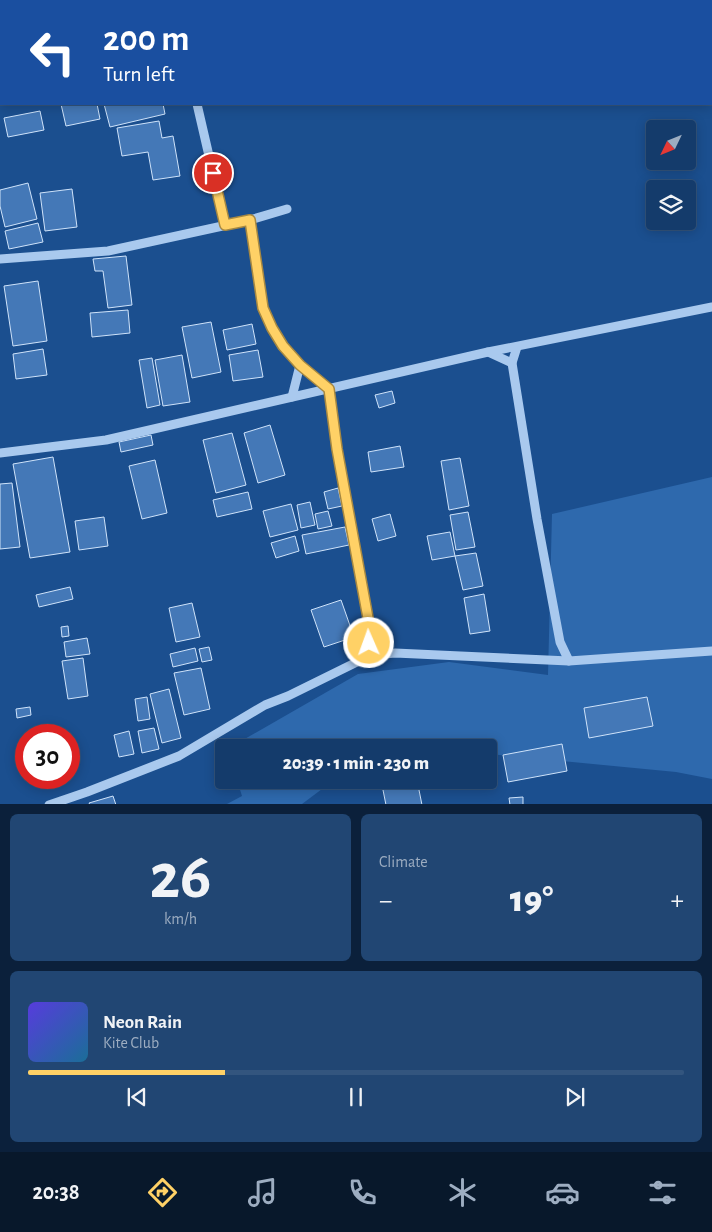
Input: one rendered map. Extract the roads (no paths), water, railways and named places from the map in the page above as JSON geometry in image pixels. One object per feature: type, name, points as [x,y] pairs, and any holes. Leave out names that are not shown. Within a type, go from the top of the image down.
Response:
[{"type":"street","points":[[197,105],[225,225]]},
{"type":"street","points":[[0,259],[108,251],[250,220],[288,209]]},
{"type":"street","points":[[49,804],[87,792],[179,756],[265,705],[288,696],[359,661],[369,643],[368,618],[337,449],[329,389],[300,365],[283,346],[272,328],[263,308],[250,220]]},
{"type":"street","points":[[0,454],[106,440],[488,352],[712,307]]},
{"type":"street","points":[[517,347],[512,363],[537,519],[560,642],[569,661]]},
{"type":"street","points":[[488,352],[512,363]]},
{"type":"street","points":[[292,397],[300,365]]},
{"type":"street","points":[[552,660],[560,642]]},
{"type":"street","points":[[363,656],[395,652],[569,661],[712,651]]}]
